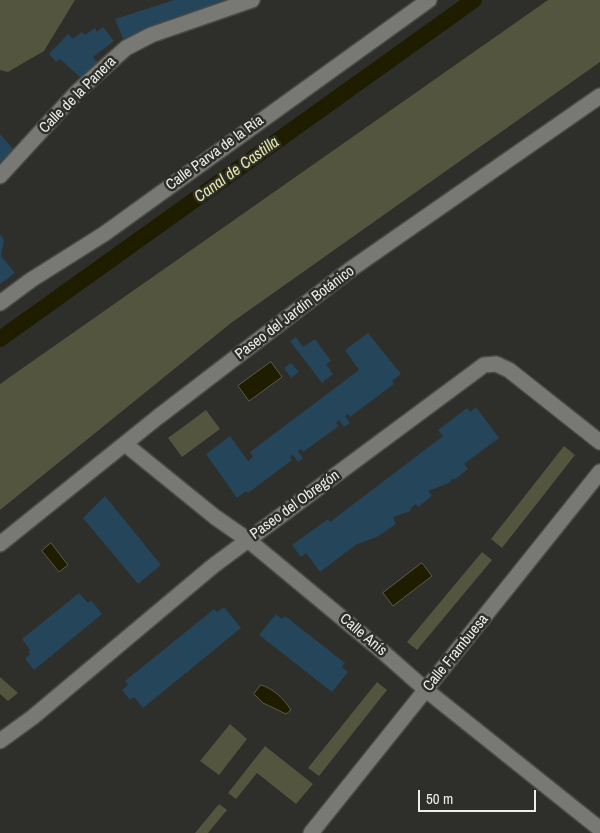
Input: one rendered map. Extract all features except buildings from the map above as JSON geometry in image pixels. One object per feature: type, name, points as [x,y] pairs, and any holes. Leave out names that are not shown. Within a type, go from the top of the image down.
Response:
[{"type":"street","name":"Calle de la Panera","points":[[0,176],[76,92],[126,48],[151,35],[252,0]]},
{"type":"street","name":"Calle Parva de la Ría","points":[[0,303],[31,280],[104,234],[429,0]]},
{"type":"street","name":"Paseo del Jardín Botánico","points":[[0,544],[125,444],[351,269],[600,96]]},
{"type":"street","name":"Paseo del Obregón","points":[[0,741],[34,717],[248,540],[484,365],[496,364],[509,370],[600,442]]},
{"type":"street","name":"Calle Anís","points":[[125,444],[208,511],[248,540],[426,690],[600,829]]},
{"type":"street","name":"Calle Frambuesa","points":[[311,833],[600,472]]},
{"type":"green space","points":[[0,0],[75,0],[44,51],[8,72],[0,70]]},
{"type":"green space","points":[[548,0],[600,0],[600,62],[231,323],[0,510],[0,384]]},
{"type":"green space","points":[[206,410],[220,429],[182,457],[168,438]]},
{"type":"green space","points":[[564,446],[575,455],[502,548],[491,539]]},
{"type":"green space","points":[[482,552],[492,560],[417,650],[407,642]]},
{"type":"green space","points":[[0,677],[18,693],[8,701],[0,694]]},
{"type":"green space","points":[[377,682],[387,690],[319,776],[308,768]]},
{"type":"green space","points":[[230,724],[247,739],[219,775],[200,761]]},
{"type":"green space","points":[[265,746],[313,784],[296,804],[257,773],[236,799],[228,793]]},
{"type":"green space","points":[[219,804],[227,810],[208,833],[195,833]]},
{"type":"shaded area","points":[[271,362],[282,377],[249,401],[238,386]]},
{"type":"shaded area","points":[[51,543],[68,565],[59,572],[42,551]]},
{"type":"shaded area","points":[[422,563],[432,576],[393,606],[383,593]]},
{"type":"shaded area","points":[[261,685],[278,694],[291,710],[286,714],[263,703],[254,694]]},
{"type":"waterway","name":"Canal de Castilla","points":[[0,339],[474,0]]}]
